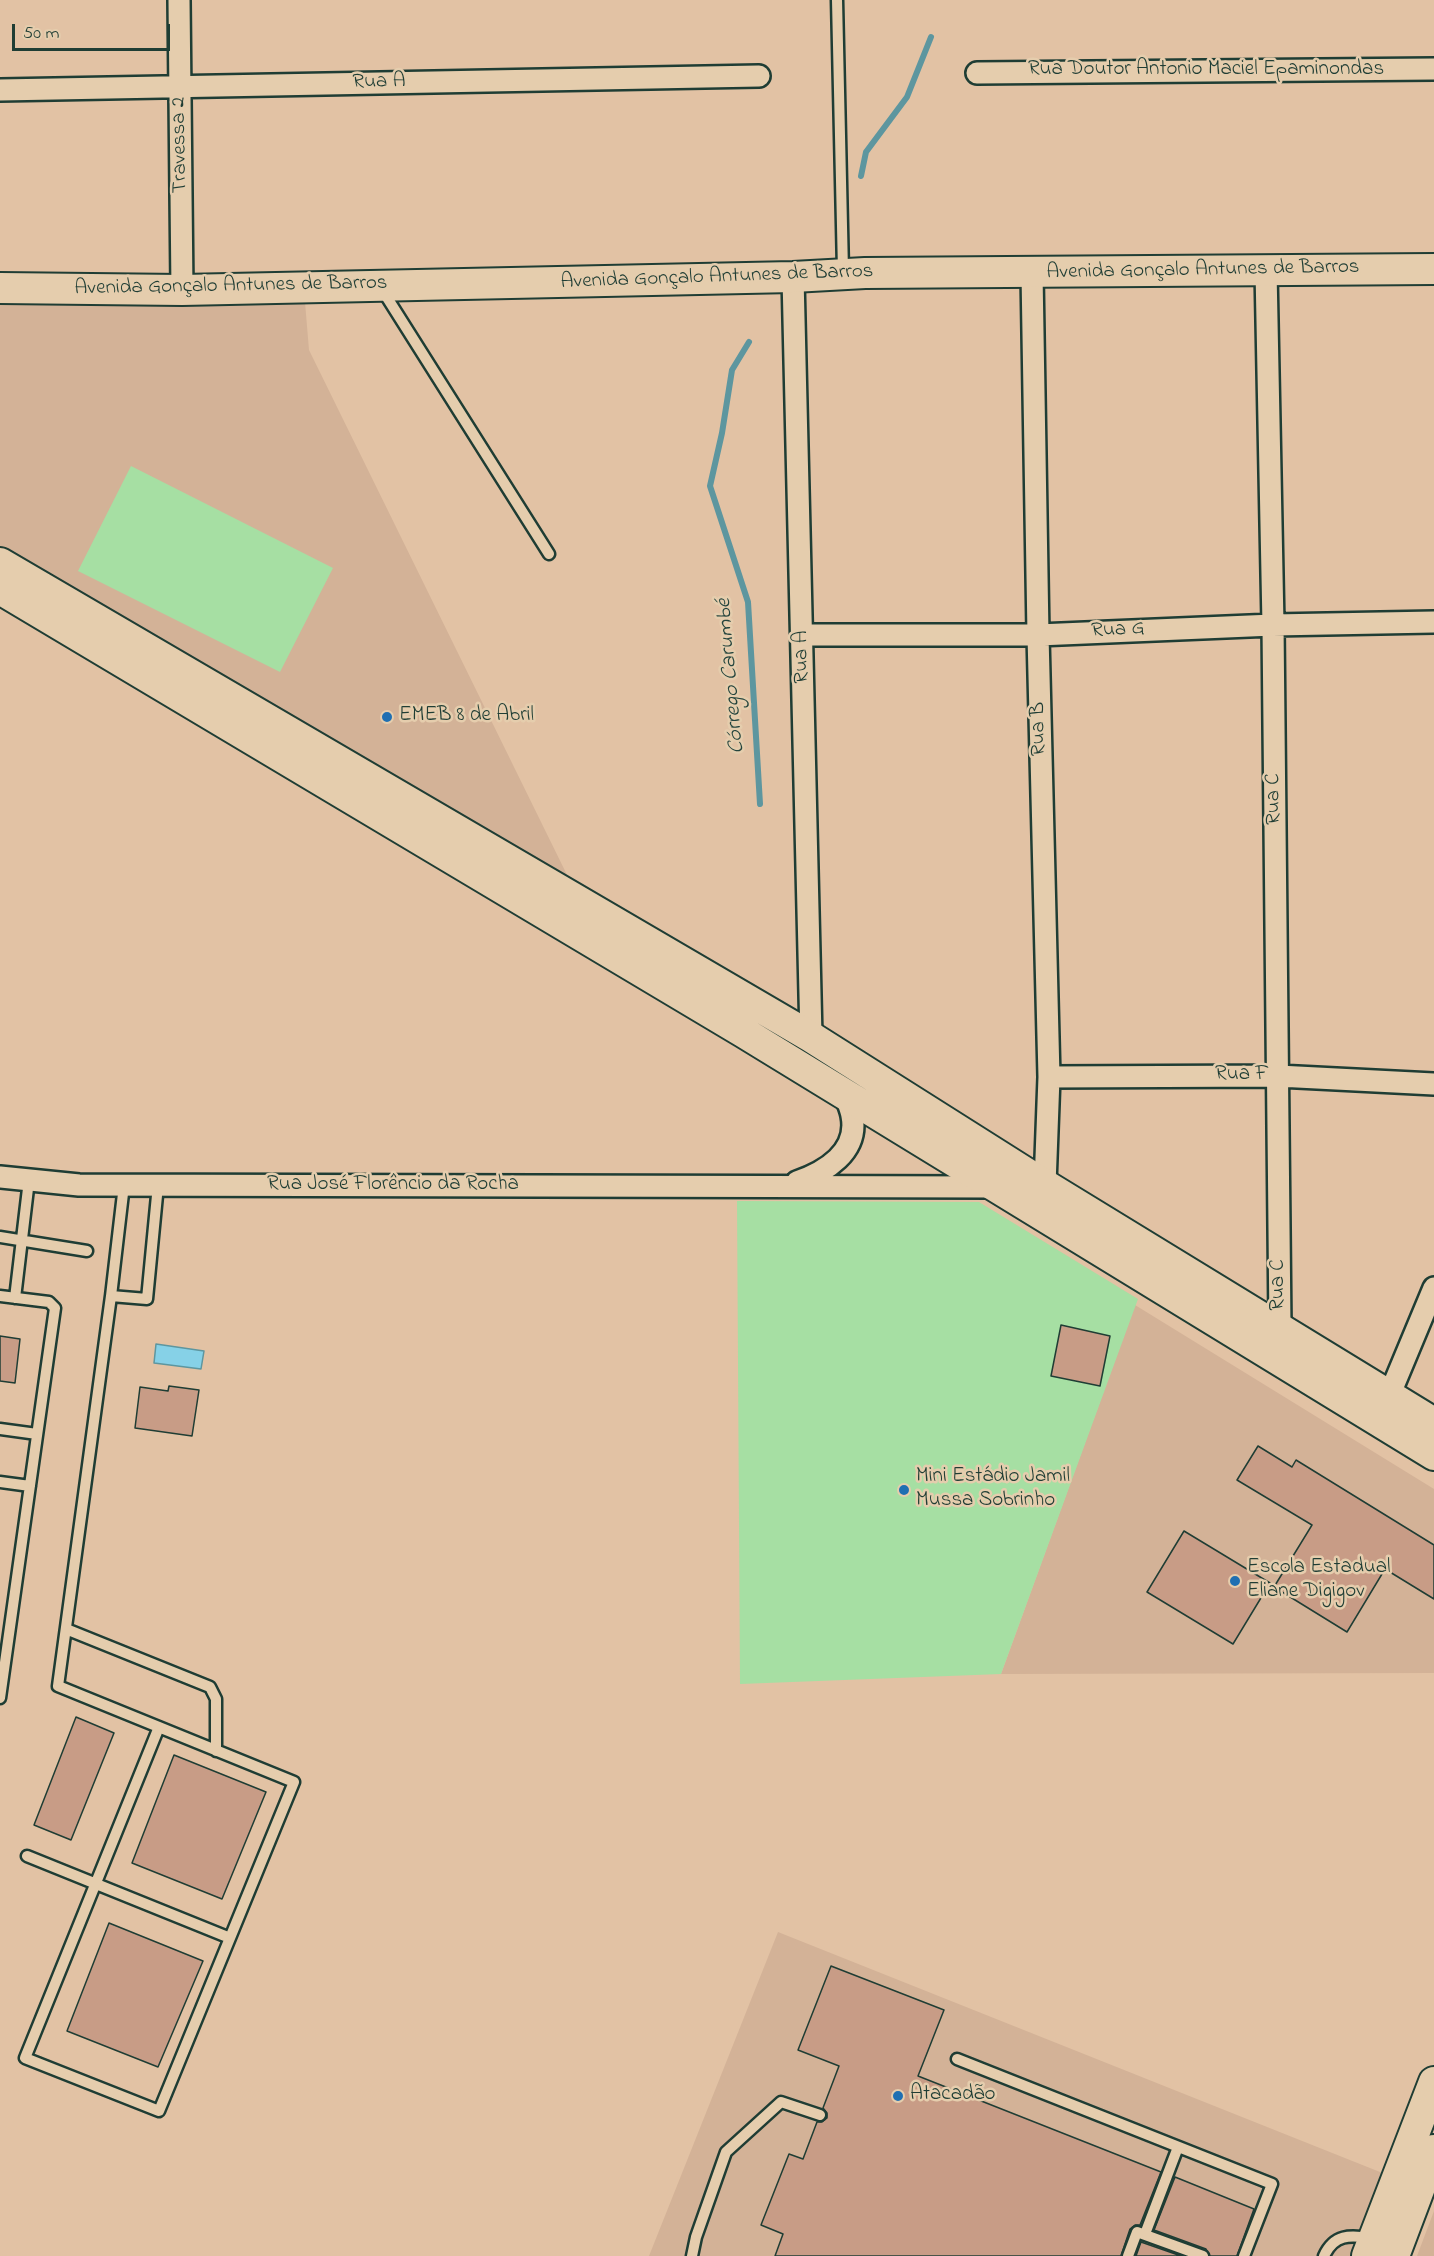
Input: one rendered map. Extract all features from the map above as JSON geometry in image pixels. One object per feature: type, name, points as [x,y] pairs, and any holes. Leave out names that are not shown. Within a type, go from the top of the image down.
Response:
[{"type":"main road","name":"Avenida Gonçalo Antunes de Barros","points":[[0,288],[182,290],[793,278],[843,274],[1434,269]]},
{"type":"main road","points":[[0,563],[811,1037],[1045,1185],[1434,1423]]},
{"type":"main road","points":[[0,589],[845,1094],[1434,1455]]},
{"type":"main road","points":[[1378,2250],[1434,2082]]},
{"type":"main road","points":[[1378,2250],[1434,2150]]},
{"type":"street","name":"Travessa 2","points":[[180,0],[182,290]]},
{"type":"street","name":"Rua Doutor Antonio Maciel Epaminondas","points":[[977,73],[1434,69]]},
{"type":"street","name":"Rua A","points":[[0,90],[759,76]]},
{"type":"street","name":"Rua C","points":[[1266,270],[1273,625],[1280,1328]]},
{"type":"street","name":"Rua B","points":[[1032,273],[1049,1077],[1045,1185]]},
{"type":"street","name":"Rua A","points":[[793,278],[811,1037]]},
{"type":"street","name":"Rua G","points":[[802,635],[1038,635],[1273,625],[1434,622]]},
{"type":"street","name":"Rua F","points":[[1049,1077],[1278,1076],[1434,1084]]},
{"type":"street","name":"Rua José Florêncio da Rocha","points":[[786,1187],[818,1174],[835,1163],[846,1150],[853,1130],[852,1116],[845,1094]]},
{"type":"street","name":"Rua José Florêncio da Rocha","points":[[0,1177],[79,1185],[998,1187]]},
{"type":"street","points":[[1389,1396],[1434,1288]]},
{"type":"lane","points":[[837,0],[843,274]]},
{"type":"lane","points":[[379,286],[549,554]]},
{"type":"lane","points":[[15,1298],[29,1180]]},
{"type":"lane","points":[[124,1185],[58,1686],[159,1727],[216,1751],[294,1782],[159,2111],[25,2058],[159,1727]]},
{"type":"lane","points":[[111,1296],[147,1299],[158,1185]]},
{"type":"lane","points":[[0,1237],[87,1251]]},
{"type":"lane","points":[[0,1296],[49,1302],[55,1308],[0,1698]]},
{"type":"lane","points":[[0,1429],[37,1434]]},
{"type":"lane","points":[[0,1482],[30,1486]]},
{"type":"lane","points":[[66,1629],[210,1687],[216,1699],[216,1751]]},
{"type":"lane","points":[[27,1856],[230,1938]]},
{"type":"lane","points":[[957,2059],[1272,2184],[1244,2256]]},
{"type":"lane","points":[[692,2256],[696,2237],[726,2152],[781,2102],[820,2115]]},
{"type":"lane","points":[[1145,2234],[1178,2147]]},
{"type":"lane","points":[[1128,2256],[1137,2232],[1203,2256]]},
{"type":"lane","points":[[1324,2256],[1338,2238],[1348,2235],[1378,2250]]},
{"type":"shaded area","name":"EMEB 8 de Abril","points":[[305,302],[309,350],[571,883],[0,551],[0,305]]},
{"type":"shaded area","name":"Escola Estadual Eliane Digigov","points":[[1135,1305],[1434,1489],[1434,1673],[1001,1674]]},
{"type":"shaded area","points":[[778,1932],[1385,2174],[1353,2256],[649,2256]]},
{"type":"shaded area","points":[[1434,2211],[1434,2256],[1417,2256]]},
{"type":"green space","points":[[131,466],[333,568],[280,672],[78,571]]},
{"type":"green space","name":"Mini Estádio Jamil Mussa Sobrinho","points":[[737,1201],[979,1202],[1138,1299],[1001,1674],[740,1684]]},
{"type":"water","points":[[156,1344],[204,1351],[201,1369],[154,1363]]},
{"type":"building","points":[[1061,1325],[1110,1336],[1100,1386],[1051,1376]]},
{"type":"building","points":[[0,1336],[20,1339],[15,1383],[0,1381]]},
{"type":"building","points":[[169,1386],[199,1390],[192,1436],[135,1428],[140,1387],[168,1391]]},
{"type":"building","points":[[1258,1446],[1292,1467],[1296,1460],[1434,1545],[1434,1599],[1385,1569],[1347,1632],[1274,1587],[1312,1525],[1237,1480]]},
{"type":"building","points":[[1184,1531],[1270,1583],[1233,1644],[1147,1592]]},
{"type":"building","points":[[76,1717],[114,1733],[71,1840],[34,1825]]},
{"type":"building","points":[[174,1755],[266,1792],[222,1899],[132,1863]]},
{"type":"building","points":[[109,1923],[203,1961],[158,2067],[67,2031]]},
{"type":"building","name":"Atacadão","points":[[831,1966],[944,2010],[918,2076],[1161,2172],[1140,2225],[1135,2225],[1130,2229],[1121,2256],[775,2256],[783,2234],[761,2225],[789,2154],[803,2159],[817,2122],[822,2122],[827,2118],[827,2113],[823,2108],[839,2066],[798,2050]]},
{"type":"building","points":[[1175,2177],[1254,2209],[1237,2256],[1210,2256],[1206,2249],[1154,2230]]},
{"type":"building","points":[[1141,2242],[1181,2256],[1136,2256]]},
{"type":"waterway","name":"Córrego Carumbé","points":[[861,176],[866,152],[907,97],[931,37]]},
{"type":"waterway","name":"Córrego Carumbé","points":[[749,342],[732,370],[722,433],[710,486],[748,602],[760,804]]},
{"type":"place","name":"EMEB 8 de Abril","points":[[387,717]]},
{"type":"place","name":"Mini Estádio Jamil Mussa Sobrinho","points":[[904,1490]]},
{"type":"place","name":"Escola Estadual Eliane Digigov","points":[[1235,1581]]},
{"type":"place","name":"Atacadão","points":[[898,2096]]}]
